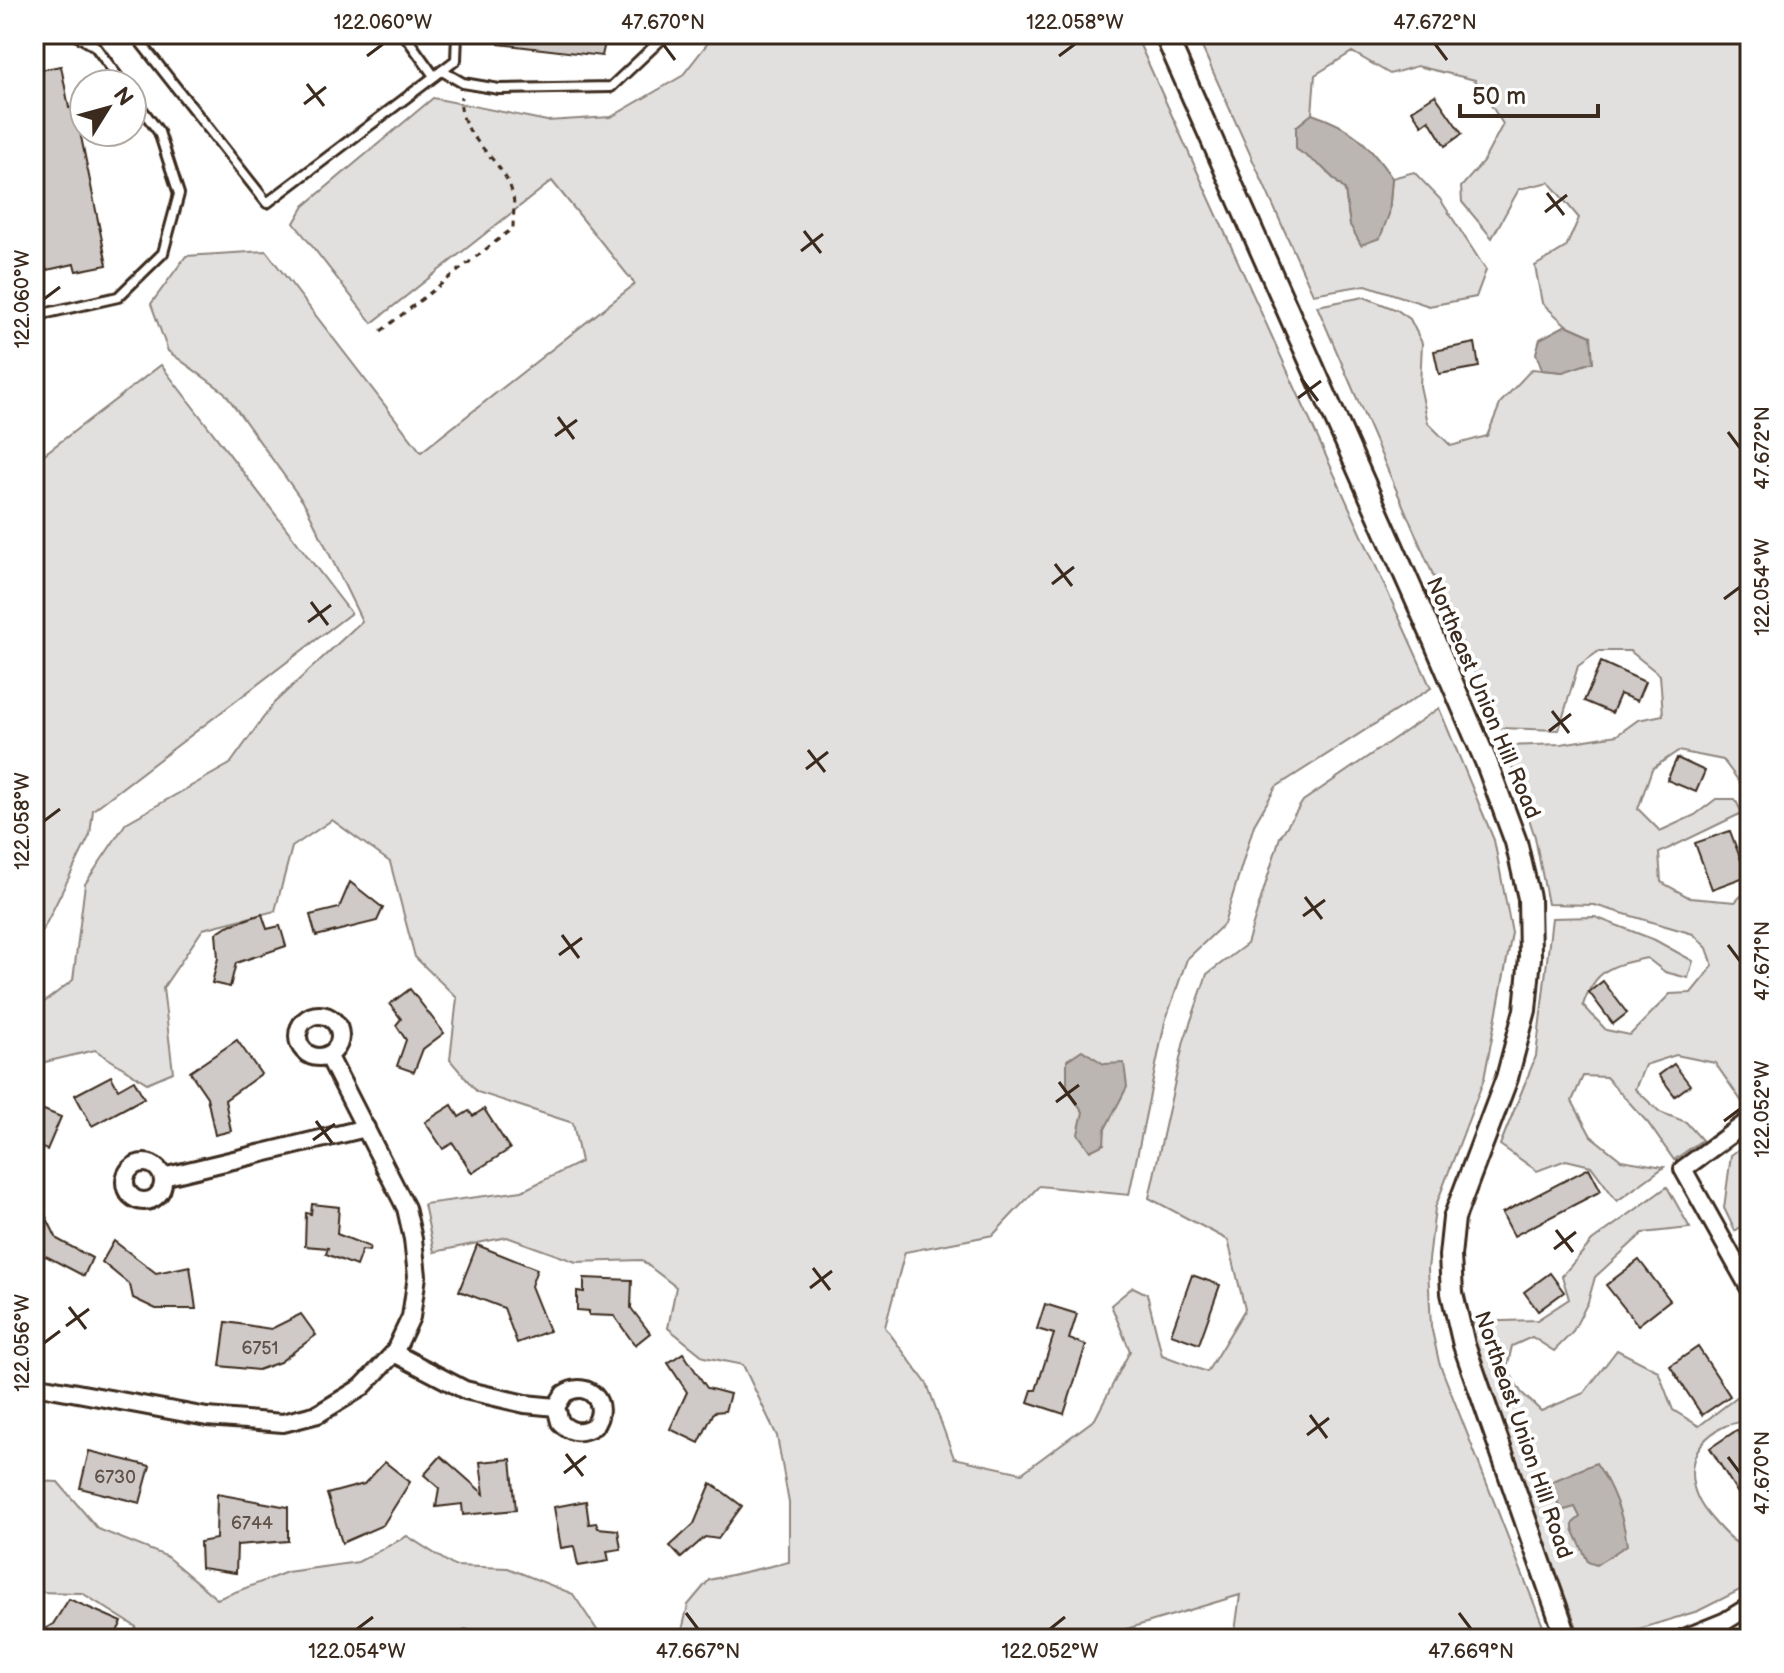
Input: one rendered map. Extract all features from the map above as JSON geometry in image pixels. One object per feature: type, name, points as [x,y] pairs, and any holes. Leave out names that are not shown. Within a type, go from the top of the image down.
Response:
[{"type":"street","name":"Northeast Union Hill Road","points":[[1165,34],[1433,638],[1487,764],[1516,842],[1529,898],[1530,957],[1525,1010],[1507,1078],[1454,1218],[1450,1256],[1452,1293],[1464,1345],[1567,1639]]},
{"type":"street","points":[[34,1385],[207,1417],[283,1423],[318,1414],[351,1394],[362,1387],[394,1353],[411,1317],[417,1276],[413,1239],[406,1208],[328,1055]]},
{"type":"street","points":[[1750,1120],[1683,1169],[1750,1289]]},
{"type":"street","points":[[163,1177],[366,1128]]},
{"type":"street","points":[[394,1353],[465,1390],[525,1404],[556,1407]]},
{"type":"street","points":[[1682,1639],[1724,1622],[1750,1606]]},
{"type":"lane","points":[[74,34],[95,46],[111,68]]},
{"type":"lane","points":[[134,34],[267,203],[456,60],[457,34]]},
{"type":"lane","points":[[404,34],[438,73],[463,83],[499,89],[611,87],[667,34]]},
{"type":"lane","points":[[34,316],[118,297],[163,253],[179,194],[159,132],[148,117]]},
{"type":"path","points":[[160,34],[176,38],[191,34]]},
{"type":"path","points":[[381,331],[513,228],[513,195],[498,167],[459,112],[463,83]]},
{"type":"shaded area","points":[[715,34],[1135,34],[1431,688],[1276,787],[1254,825],[1224,924],[1187,959],[1165,1022],[1129,1195],[1039,1186],[993,1235],[905,1252],[885,1327],[927,1384],[954,1458],[1022,1473],[1095,1419],[1130,1351],[1111,1305],[1133,1287],[1147,1294],[1162,1355],[1207,1372],[1245,1309],[1228,1240],[1149,1198],[1184,1041],[1207,974],[1247,944],[1280,837],[1303,801],[1439,708],[1494,840],[1512,933],[1484,1079],[1435,1208],[1428,1269],[1431,1326],[1439,1362],[1548,1639],[1234,1639],[1240,1595],[1093,1639],[680,1639],[688,1605],[709,1580],[789,1562],[789,1503],[777,1436],[743,1365],[704,1357],[668,1328],[676,1287],[641,1260],[576,1262],[507,1237],[434,1252],[424,1204],[522,1191],[581,1162],[573,1123],[477,1092],[450,1060],[457,998],[415,957],[390,862],[332,820],[292,847],[275,911],[203,929],[163,988],[173,1072],[147,1083],[95,1050],[37,1064],[34,1068],[34,1010],[73,980],[85,884],[126,823],[230,764],[274,703],[362,621],[306,506],[224,392],[168,351],[151,304],[186,256],[266,251],[421,452],[635,284],[552,181],[372,323],[294,223],[304,206],[433,98],[547,121],[611,117],[682,76]]},
{"type":"shaded area","points":[[1196,34],[1750,34],[1750,796],[1723,760],[1678,751],[1652,769],[1638,809],[1660,831],[1695,815],[1716,799],[1735,799],[1742,813],[1659,853],[1661,882],[1690,898],[1735,902],[1750,887],[1750,1107],[1747,1109],[1715,1063],[1676,1055],[1645,1065],[1635,1089],[1660,1112],[1686,1122],[1702,1140],[1674,1160],[1648,1123],[1606,1077],[1583,1076],[1572,1101],[1591,1136],[1621,1160],[1664,1167],[1617,1201],[1591,1166],[1566,1160],[1537,1171],[1500,1145],[1536,1056],[1552,918],[1595,917],[1655,940],[1693,961],[1688,978],[1665,972],[1647,958],[1615,966],[1599,976],[1583,1005],[1606,1030],[1630,1035],[1670,994],[1691,993],[1713,966],[1707,948],[1693,934],[1594,905],[1548,904],[1535,837],[1505,746],[1561,744],[1617,735],[1638,720],[1663,715],[1660,675],[1630,651],[1599,651],[1578,666],[1559,730],[1499,728],[1317,306],[1364,297],[1397,310],[1410,319],[1422,343],[1420,386],[1428,423],[1451,446],[1487,436],[1501,402],[1532,369],[1563,372],[1591,336],[1566,325],[1542,303],[1535,266],[1566,247],[1579,218],[1549,182],[1519,189],[1492,238],[1462,202],[1461,187],[1483,162],[1503,124],[1475,80],[1417,66],[1390,74],[1352,52],[1315,75],[1312,114],[1296,127],[1297,149],[1322,167],[1345,190],[1350,225],[1389,214],[1392,178],[1414,172],[1440,199],[1486,270],[1476,297],[1429,306],[1366,285],[1313,294]]},
{"type":"shaded area","points":[[1312,114],[1339,125],[1358,138],[1392,178],[1389,214],[1380,238],[1361,245],[1350,225],[1345,190],[1322,167],[1296,149],[1296,127]]},
{"type":"shaded area","points":[[1566,325],[1591,336],[1593,362],[1563,372],[1542,370],[1536,353],[1540,339]]},
{"type":"shaded area","points":[[161,365],[351,613],[93,810],[90,835],[42,932],[34,939],[34,462]]},
{"type":"shaded area","points":[[1082,1050],[1104,1064],[1124,1063],[1127,1087],[1105,1129],[1104,1144],[1090,1151],[1078,1134],[1083,1112],[1067,1089],[1067,1060]]},
{"type":"shaded area","points":[[1750,1141],[1750,1220],[1735,1231],[1724,1208],[1731,1155]]},
{"type":"shaded area","points":[[1667,1187],[1690,1228],[1643,1233],[1595,1277],[1588,1302],[1572,1333],[1554,1351],[1532,1337],[1512,1346],[1507,1368],[1521,1392],[1541,1411],[1584,1393],[1617,1350],[1658,1371],[1673,1410],[1699,1426],[1738,1396],[1750,1372],[1750,1420],[1725,1426],[1711,1434],[1701,1445],[1692,1468],[1696,1494],[1703,1507],[1729,1537],[1750,1550],[1750,1585],[1698,1611],[1606,1639],[1596,1639],[1578,1630],[1500,1428],[1474,1346],[1473,1322],[1537,1320],[1569,1299],[1562,1276],[1592,1241]]},
{"type":"shaded area","points":[[1596,1463],[1616,1502],[1627,1545],[1596,1565],[1588,1562],[1573,1529],[1573,1523],[1580,1517],[1575,1507],[1561,1511],[1551,1486],[1553,1481]]},
{"type":"shaded area","points":[[34,1481],[58,1482],[98,1529],[166,1556],[217,1599],[287,1572],[358,1562],[407,1536],[454,1566],[508,1568],[573,1594],[603,1639],[505,1639],[465,1629],[452,1639],[132,1639],[136,1627],[82,1593],[34,1592]]},
{"type":"building","points":[[499,34],[607,34],[602,56],[499,44]]},
{"type":"building","points":[[61,66],[68,103],[68,148],[83,148],[107,265],[76,271],[74,264],[34,273],[34,123],[39,122],[34,71]]},
{"type":"building","points":[[1435,95],[1462,134],[1445,146],[1429,120],[1422,125],[1412,110]]},
{"type":"building","points":[[1475,343],[1479,367],[1439,374],[1434,351]]},
{"type":"building","points":[[1601,662],[1645,682],[1637,701],[1620,694],[1612,713],[1584,701]]},
{"type":"building","points":[[1677,758],[1705,771],[1696,792],[1667,780]]},
{"type":"building","points":[[1730,831],[1747,876],[1712,889],[1695,843]]},
{"type":"building","points":[[350,882],[383,908],[377,921],[316,936],[310,915],[339,908]]},
{"type":"building","points":[[262,914],[267,929],[280,926],[286,946],[236,963],[230,987],[212,983],[218,958],[216,933]]},
{"type":"building","points":[[1603,981],[1627,1013],[1613,1024],[1589,992]]},
{"type":"building","points":[[410,989],[444,1033],[423,1049],[414,1072],[397,1066],[406,1040],[396,1025],[401,1019],[390,1004]]},
{"type":"building","points":[[237,1040],[261,1074],[225,1100],[231,1131],[215,1135],[207,1097],[190,1072]]},
{"type":"building","points":[[1674,1064],[1690,1085],[1675,1096],[1659,1075]]},
{"type":"building","points":[[111,1076],[118,1089],[134,1080],[144,1098],[92,1126],[75,1095]]},
{"type":"building","points":[[452,1105],[459,1117],[469,1111],[473,1116],[484,1109],[510,1149],[472,1173],[453,1143],[443,1149],[425,1122]]},
{"type":"building","points":[[39,1108],[61,1117],[47,1150],[34,1144],[34,1120]]},
{"type":"building","points":[[1589,1168],[1601,1191],[1514,1236],[1502,1213]]},
{"type":"building","points":[[34,1192],[57,1239],[92,1258],[84,1276],[46,1256],[34,1260]]},
{"type":"building","points":[[312,1204],[339,1207],[337,1234],[370,1247],[369,1251],[362,1250],[356,1266],[326,1254],[328,1248],[305,1246],[306,1213],[311,1214]]},
{"type":"building","points":[[114,1241],[156,1273],[190,1266],[196,1309],[156,1309],[133,1298],[130,1285],[102,1262]]},
{"type":"building","points":[[477,1245],[537,1269],[531,1286],[549,1331],[517,1343],[504,1308],[459,1291]]},
{"type":"building","points":[[1639,1260],[1670,1300],[1638,1325],[1606,1285]]},
{"type":"building","points":[[1550,1273],[1564,1292],[1538,1311],[1524,1292]]},
{"type":"building","points":[[1192,1275],[1220,1285],[1199,1344],[1171,1334]]},
{"type":"building","points":[[584,1278],[632,1280],[631,1308],[650,1333],[635,1345],[614,1316],[589,1315],[589,1311],[577,1310],[577,1291],[584,1292]]},
{"type":"building","points":[[1045,1304],[1077,1314],[1069,1339],[1086,1345],[1064,1414],[1028,1402],[1032,1390],[1036,1390],[1054,1334],[1037,1329]]},
{"type":"building","points":[[301,1314],[316,1335],[280,1362],[258,1370],[220,1366],[226,1322],[271,1329]]},
{"type":"building","points":[[1698,1347],[1730,1396],[1702,1415],[1670,1366]]},
{"type":"building","points":[[683,1353],[707,1388],[730,1394],[725,1411],[714,1412],[699,1443],[670,1429],[687,1392],[668,1363]]},
{"type":"building","points":[[1737,1430],[1750,1451],[1750,1513],[1710,1448]]},
{"type":"building","points":[[89,1451],[150,1466],[140,1503],[80,1488]]},
{"type":"building","points":[[441,1456],[484,1494],[480,1462],[511,1459],[516,1510],[463,1515],[462,1504],[436,1507],[439,1488],[424,1475]]},
{"type":"building","points":[[385,1462],[410,1482],[383,1525],[342,1543],[327,1494],[364,1484]]},
{"type":"building","points":[[711,1483],[742,1506],[718,1539],[705,1537],[681,1558],[670,1546],[694,1524]]},
{"type":"building","points":[[217,1494],[288,1507],[288,1541],[237,1545],[236,1573],[201,1568],[200,1542],[216,1539]]},
{"type":"building","points":[[586,1501],[589,1524],[618,1530],[621,1549],[607,1551],[609,1561],[578,1566],[574,1546],[561,1548],[554,1507]]},
{"type":"building","points":[[69,1599],[122,1622],[113,1639],[34,1639],[34,1635],[53,1624]]}]
